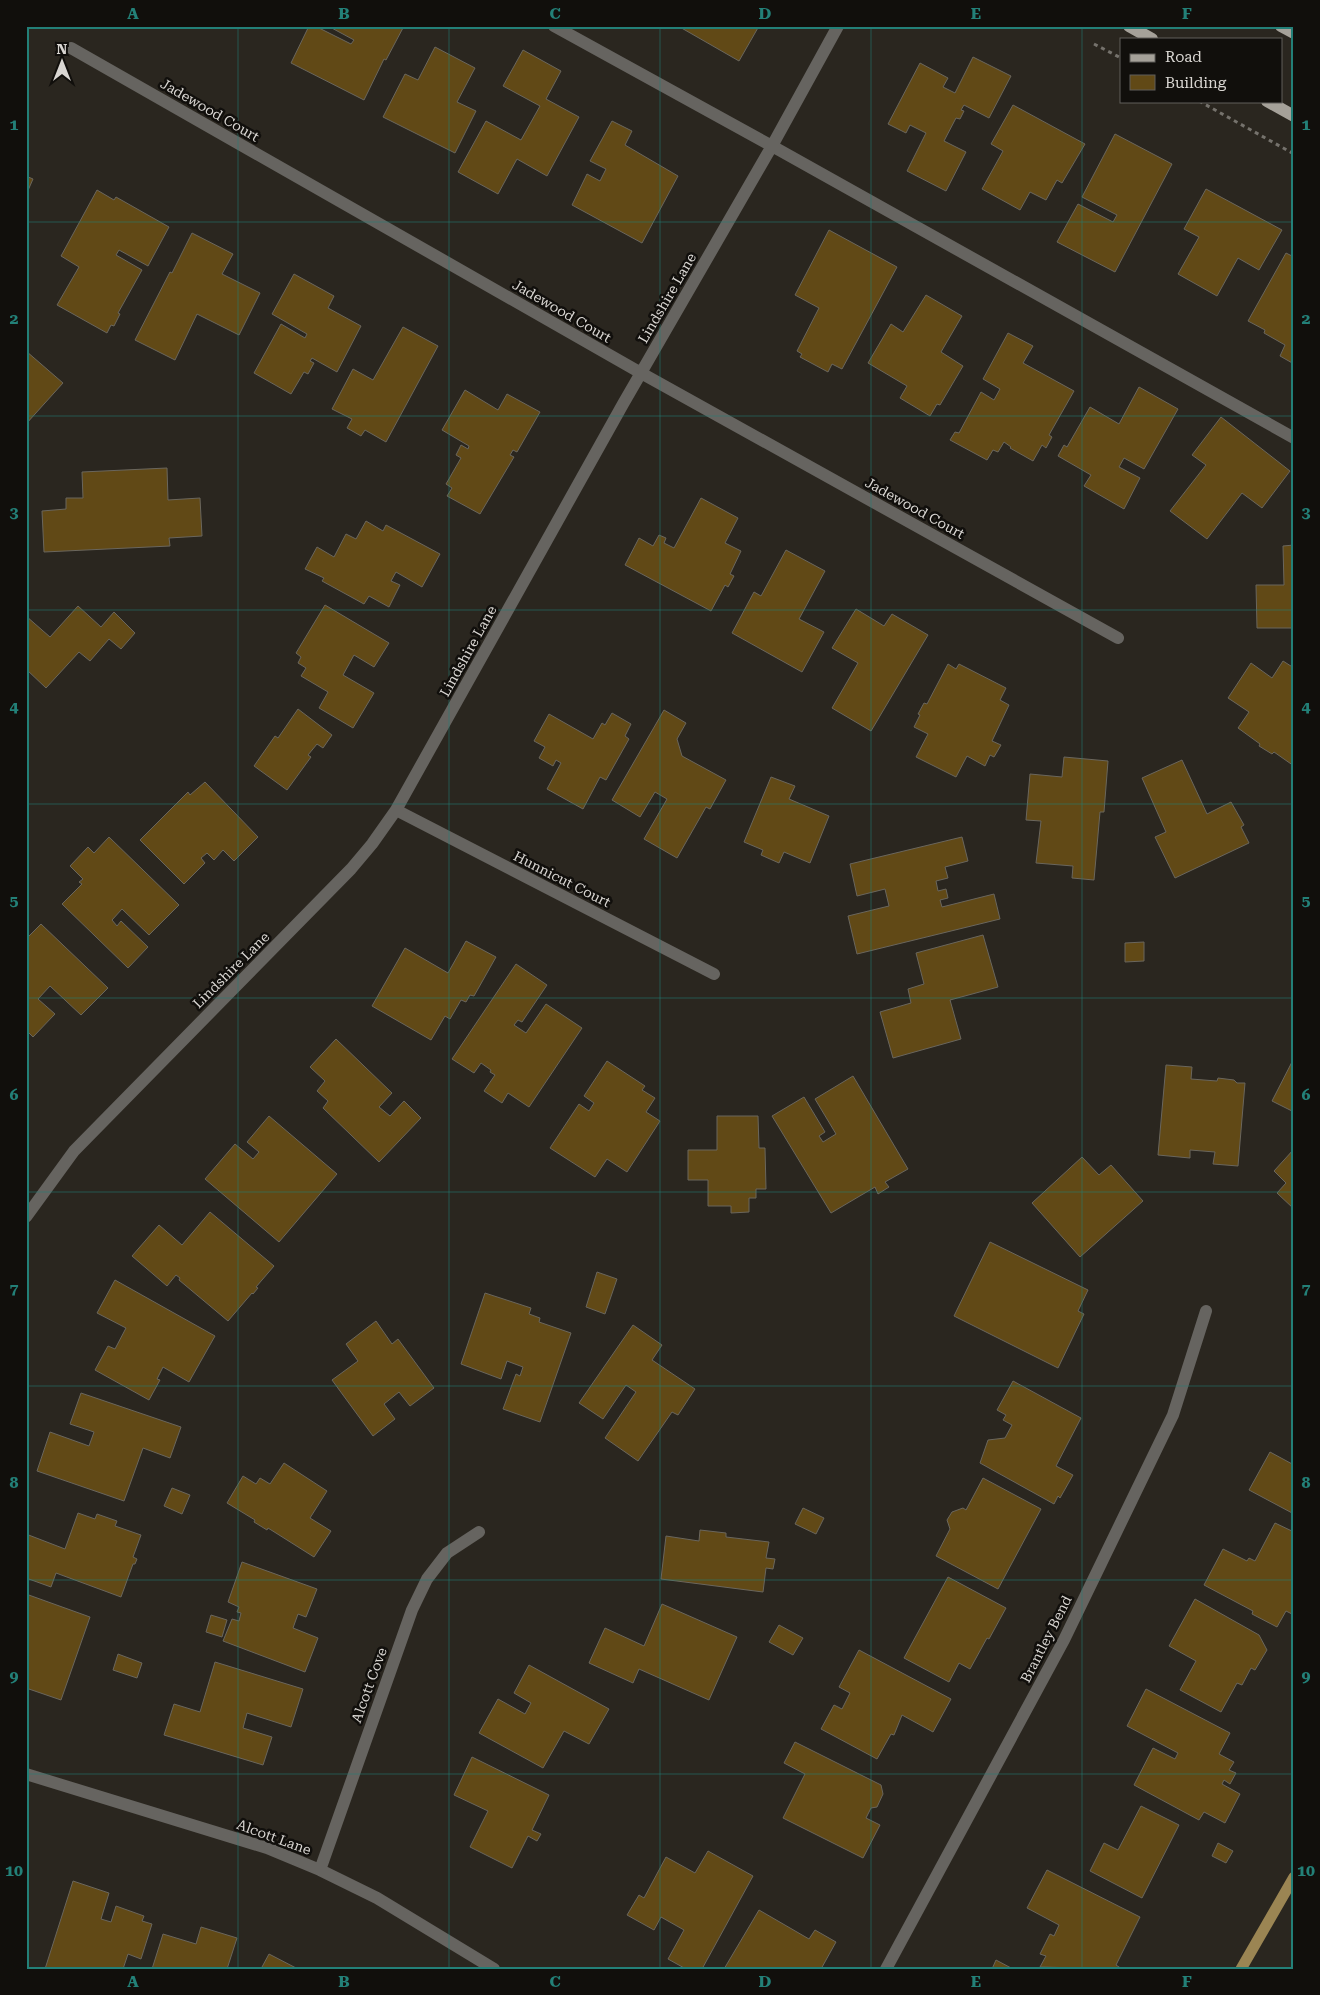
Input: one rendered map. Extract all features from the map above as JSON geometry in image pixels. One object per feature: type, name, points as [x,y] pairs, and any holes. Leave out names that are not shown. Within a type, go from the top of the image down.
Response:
[{"type":"main road","points":[[1130,26],[1150,38]]},
{"type":"main road","points":[[1281,26],[1294,33]]},
{"type":"main road","points":[[1269,102],[1294,116]]},
{"type":"street","points":[[554,26],[1294,438]]},
{"type":"street","name":"Lindshire Lane","points":[[26,1217],[74,1151],[351,869],[372,844],[396,810],[838,26]]},
{"type":"street","name":"Jadewood Court","points":[[71,48],[641,373],[1118,638]]},
{"type":"street","name":"Hunnicut Court","points":[[396,810],[714,974]]},
{"type":"street","name":"Brantley Bend","points":[[886,1969],[1064,1640],[1173,1415],[1206,1311]]},
{"type":"street","name":"Alcott Cove","points":[[320,1870],[416,1602],[427,1579],[447,1553],[479,1532]]},
{"type":"street","name":"Alcott Lane","points":[[26,1774],[267,1848],[320,1870],[377,1898],[494,1969]]},
{"type":"path","points":[[1094,44],[1120,57]]},
{"type":"path","points":[[1201,102],[1294,154]]},
{"type":"building","points":[[309,26],[315,26],[351,44],[354,40],[328,26],[404,26],[386,60],[384,59],[364,100],[291,63]]},
{"type":"building","points":[[678,26],[759,26],[739,61]]},
{"type":"building","points":[[435,47],[475,68],[457,102],[476,111],[455,153],[383,117],[405,74],[418,80]]},
{"type":"building","points":[[523,50],[561,71],[546,99],[579,117],[547,176],[517,159],[498,194],[458,172],[486,121],[521,140],[540,106],[503,86]]},
{"type":"building","points":[[973,57],[1011,76],[989,118],[964,105],[961,110],[964,111],[960,119],[956,118],[944,141],[966,152],[946,191],[907,171],[926,133],[910,125],[906,133],[888,124],[920,63],[948,78],[943,87],[955,93]]},
{"type":"building","points":[[1013,105],[1085,144],[1062,183],[1057,180],[1046,200],[1030,192],[1020,210],[982,189],[1003,151],[991,144]]},
{"type":"building","points":[[612,121],[632,131],[625,145],[678,176],[642,243],[572,205],[587,174],[600,181],[606,169],[590,161]]},
{"type":"building","points":[[1115,134],[1172,164],[1115,272],[1057,242],[1078,204],[1113,222],[1117,215],[1082,197]]},
{"type":"building","points":[[26,176],[33,179],[26,195]]},
{"type":"building","points":[[1206,189],[1282,230],[1259,270],[1238,258],[1217,296],[1178,274],[1199,237],[1184,229]]},
{"type":"building","points":[[97,190],[114,200],[116,197],[169,227],[148,266],[119,250],[116,255],[142,270],[118,313],[120,314],[114,326],[111,325],[107,333],[57,305],[79,267],[61,256]]},
{"type":"building","points":[[829,230],[897,267],[842,369],[832,364],[828,372],[800,357],[802,354],[797,351],[819,308],[795,295]]},
{"type":"building","points":[[192,233],[233,254],[222,274],[260,293],[239,335],[197,314],[175,360],[135,340]]},
{"type":"building","points":[[1286,253],[1294,257],[1294,364],[1280,356],[1285,345],[1264,333],[1265,330],[1248,321]]},
{"type":"building","points":[[294,274],[334,296],[328,308],[361,326],[337,372],[312,358],[310,361],[314,363],[308,374],[304,372],[291,394],[254,373],[281,324],[305,338],[307,334],[272,314]]},
{"type":"building","points":[[926,295],[962,316],[941,352],[963,366],[940,405],[937,404],[930,416],[900,398],[907,386],[868,363],[891,324],[903,332]]},
{"type":"building","points":[[403,327],[438,346],[386,442],[365,430],[361,436],[347,428],[352,419],[332,409],[353,369],[373,380]]},
{"type":"building","points":[[1008,333],[1033,346],[1023,363],[1074,391],[1049,435],[1052,437],[1046,448],[1042,445],[1033,461],[1010,448],[1004,442],[998,452],[993,450],[987,460],[950,440],[955,432],[959,433],[981,392],[994,400],[1000,389],[983,379]]},
{"type":"building","points":[[26,351],[63,383],[26,424]]},
{"type":"building","points":[[1139,387],[1178,409],[1144,469],[1124,458],[1119,467],[1140,478],[1124,509],[1084,486],[1091,475],[1058,456],[1064,445],[1067,447],[1090,407],[1119,424]]},
{"type":"building","points":[[465,390],[498,410],[507,394],[540,412],[517,452],[513,450],[510,455],[514,457],[480,514],[447,496],[452,488],[446,484],[461,458],[456,455],[461,445],[468,449],[469,446],[442,430]]},
{"type":"building","points":[[1221,417],[1290,471],[1262,508],[1242,493],[1207,539],[1170,511],[1206,465],[1192,455]]},
{"type":"building","points":[[167,468],[168,500],[200,498],[202,536],[169,538],[170,546],[44,552],[42,511],[66,509],[66,498],[83,498],[82,472]]},
{"type":"building","points":[[701,498],[738,518],[725,543],[741,551],[730,574],[734,576],[728,587],[725,585],[711,611],[625,565],[639,538],[653,546],[659,535],[666,538],[664,543],[674,548]]},
{"type":"building","points":[[366,521],[383,531],[386,525],[440,554],[422,587],[396,572],[391,581],[400,585],[389,607],[369,596],[364,604],[322,581],[324,578],[305,569],[317,547],[334,557],[346,534],[356,539]]},
{"type":"building","points":[[1294,545],[1294,628],[1257,628],[1256,585],[1284,585],[1283,546]]},
{"type":"building","points":[[786,550],[825,571],[799,619],[824,632],[802,672],[732,633],[754,592],[761,596]]},
{"type":"building","points":[[325,605],[389,643],[374,667],[354,655],[343,675],[374,693],[353,728],[319,708],[328,692],[301,676],[306,668],[298,663],[301,657],[296,653]]},
{"type":"building","points":[[78,606],[101,627],[114,612],[135,633],[121,649],[109,639],[90,661],[79,652],[46,688],[26,669],[26,616],[50,637]]},
{"type":"building","points":[[856,609],[884,626],[892,614],[928,635],[871,731],[832,708],[858,663],[832,648]]},
{"type":"building","points":[[1283,661],[1294,668],[1294,766],[1274,752],[1272,754],[1259,746],[1260,744],[1238,728],[1249,712],[1228,698],[1251,663],[1272,678]]},
{"type":"building","points":[[948,664],[956,669],[959,664],[1006,688],[1000,700],[1009,705],[992,741],[1001,745],[994,757],[990,755],[985,766],[967,756],[956,777],[916,757],[928,734],[914,727],[920,715],[918,714],[924,703],[927,704]]},
{"type":"building","points":[[298,709],[332,735],[323,748],[317,744],[308,755],[311,757],[287,790],[254,766],[275,736],[278,738]]},
{"type":"building","points":[[664,710],[686,723],[677,739],[682,756],[726,780],[710,809],[706,807],[677,858],[644,839],[667,799],[655,792],[640,817],[612,800]]},
{"type":"building","points":[[612,713],[631,724],[625,736],[629,739],[606,780],[600,777],[583,809],[547,789],[561,763],[556,760],[553,766],[539,758],[545,747],[534,741],[549,714],[593,739],[602,723],[605,725]]},
{"type":"building","points":[[1064,757],[1108,761],[1104,812],[1100,812],[1094,880],[1072,878],[1073,866],[1036,863],[1041,821],[1026,820],[1030,774],[1062,777]]},
{"type":"building","points":[[1182,760],[1207,814],[1231,802],[1244,825],[1241,827],[1249,843],[1175,878],[1155,837],[1166,832],[1142,778]]},
{"type":"building","points":[[771,777],[795,786],[789,799],[829,816],[810,863],[784,852],[779,863],[761,855],[763,850],[744,842]]},
{"type":"building","points":[[205,782],[258,837],[234,861],[223,850],[214,860],[207,853],[201,858],[205,863],[184,884],[140,840],[188,792],[190,795]]},
{"type":"building","points":[[109,837],[179,905],[149,935],[122,909],[112,920],[117,926],[121,921],[148,947],[128,968],[62,904],[82,884],[79,882],[83,879],[70,866],[88,847],[94,853]]},
{"type":"building","points":[[962,837],[968,861],[945,867],[948,878],[936,881],[938,891],[946,889],[948,898],[940,900],[942,907],[994,894],[1000,919],[857,954],[848,916],[889,906],[885,889],[857,896],[850,864]]},
{"type":"building","points":[[41,924],[108,988],[81,1015],[50,986],[38,999],[55,1014],[33,1037],[26,1030],[26,939]]},
{"type":"building","points":[[983,935],[998,987],[950,1000],[961,1039],[893,1058],[880,1012],[911,1003],[908,989],[924,984],[916,953]]},
{"type":"building","points":[[466,941],[496,957],[474,996],[470,995],[466,1002],[461,1000],[450,1019],[445,1016],[431,1040],[372,1006],[405,948],[448,973]]},
{"type":"building","points":[[1144,942],[1144,961],[1125,962],[1125,943]]},
{"type":"building","points":[[516,964],[547,985],[522,1022],[518,1020],[514,1025],[526,1033],[546,1004],[582,1028],[529,1107],[508,1093],[502,1103],[484,1091],[495,1075],[481,1063],[474,1073],[452,1059]]},
{"type":"building","points":[[336,1039],[392,1093],[379,1107],[390,1116],[404,1101],[421,1118],[379,1162],[323,1108],[328,1101],[317,1091],[325,1081],[310,1067]]},
{"type":"building","points":[[1294,1058],[1294,1112],[1272,1101]]},
{"type":"building","points":[[607,1061],[645,1086],[642,1090],[655,1098],[646,1112],[660,1121],[627,1172],[607,1159],[595,1177],[550,1148],[579,1104],[589,1111],[594,1103],[584,1096]]},
{"type":"building","points":[[1166,1065],[1192,1067],[1191,1079],[1217,1081],[1218,1078],[1245,1083],[1238,1166],[1213,1164],[1215,1152],[1190,1150],[1190,1158],[1158,1155]]},
{"type":"building","points":[[853,1076],[908,1169],[885,1182],[889,1187],[878,1194],[875,1187],[831,1213],[772,1116],[804,1097],[825,1132],[819,1136],[823,1142],[836,1134],[815,1099]]},
{"type":"building","points":[[269,1116],[337,1174],[279,1242],[205,1179],[235,1144],[253,1159],[259,1152],[247,1142]]},
{"type":"building","points":[[717,1116],[758,1116],[759,1148],[765,1148],[766,1189],[756,1189],[756,1198],[749,1198],[749,1212],[731,1213],[731,1206],[708,1206],[708,1180],[688,1180],[688,1150],[717,1150]]},
{"type":"building","points":[[1294,1149],[1294,1209],[1277,1193],[1286,1183],[1274,1171]]},
{"type":"building","points":[[1082,1157],[1099,1175],[1111,1165],[1143,1201],[1080,1257],[1032,1203]]},
{"type":"building","points":[[210,1212],[274,1266],[256,1287],[258,1288],[253,1294],[228,1321],[179,1280],[180,1278],[176,1275],[167,1286],[132,1256],[159,1225],[182,1245]]},
{"type":"building","points":[[990,1242],[1088,1290],[1078,1311],[1084,1314],[1058,1368],[954,1316]]},
{"type":"building","points":[[597,1272],[617,1279],[605,1314],[586,1307]]},
{"type":"building","points":[[115,1280],[215,1336],[189,1382],[163,1367],[157,1379],[160,1380],[149,1400],[95,1370],[108,1346],[115,1349],[126,1328],[97,1313]]},
{"type":"building","points":[[485,1293],[531,1308],[529,1314],[540,1318],[539,1322],[571,1333],[540,1422],[503,1409],[516,1374],[520,1376],[523,1367],[507,1361],[501,1379],[461,1364]]},
{"type":"building","points":[[376,1321],[392,1344],[398,1339],[434,1388],[410,1406],[399,1392],[384,1404],[395,1419],[373,1436],[332,1380],[358,1361],[346,1344]]},
{"type":"building","points":[[633,1325],[662,1345],[652,1360],[695,1389],[678,1415],[672,1412],[638,1461],[605,1438],[636,1392],[626,1385],[603,1419],[579,1403]]},
{"type":"building","points":[[1013,1381],[1081,1418],[1056,1466],[1073,1475],[1060,1498],[1058,1496],[1054,1504],[980,1463],[988,1440],[1005,1438],[1012,1425],[1003,1420],[1006,1415],[997,1410]]},
{"type":"building","points":[[81,1393],[181,1427],[170,1458],[143,1448],[124,1501],[37,1471],[50,1432],[89,1446],[94,1432],[70,1424]]},
{"type":"building","points":[[1270,1452],[1294,1465],[1294,1514],[1249,1490]]},
{"type":"building","points":[[284,1463],[327,1491],[310,1518],[331,1531],[314,1557],[268,1528],[267,1530],[254,1522],[255,1520],[227,1503],[243,1476],[256,1484],[260,1478],[270,1484]]},
{"type":"building","points":[[983,1478],[1041,1509],[998,1589],[936,1556],[950,1529],[947,1520],[952,1512],[963,1508],[966,1510]]},
{"type":"building","points":[[172,1488],[190,1495],[182,1514],[164,1506]]},
{"type":"building","points":[[803,1508],[824,1518],[816,1534],[795,1524]]},
{"type":"building","points":[[78,1513],[95,1519],[97,1514],[117,1521],[115,1526],[141,1535],[133,1557],[137,1559],[135,1564],[133,1564],[121,1597],[56,1573],[51,1587],[26,1578],[26,1534],[65,1549]]},
{"type":"building","points":[[1275,1523],[1294,1532],[1294,1615],[1286,1611],[1277,1627],[1252,1614],[1253,1611],[1204,1585],[1223,1549],[1247,1561],[1249,1558],[1255,1561]]},
{"type":"building","points":[[700,1530],[726,1533],[726,1537],[769,1542],[766,1558],[775,1559],[773,1569],[766,1568],[763,1592],[661,1579],[666,1536],[699,1541]]},
{"type":"building","points":[[242,1562],[317,1589],[306,1617],[298,1614],[293,1628],[318,1638],[305,1672],[223,1641],[232,1619],[239,1621],[241,1613],[237,1612],[239,1607],[228,1602]]},
{"type":"building","points":[[948,1577],[1006,1608],[970,1669],[959,1663],[949,1682],[904,1658]]},
{"type":"building","points":[[26,1594],[90,1617],[61,1700],[26,1688]]},
{"type":"building","points":[[1195,1599],[1259,1635],[1267,1650],[1255,1670],[1251,1668],[1242,1685],[1237,1683],[1221,1712],[1180,1690],[1196,1661],[1169,1646]]},
{"type":"building","points":[[662,1604],[737,1637],[709,1700],[639,1669],[633,1683],[589,1663],[605,1628],[644,1646]]},
{"type":"building","points":[[211,1615],[227,1620],[222,1637],[206,1632]]},
{"type":"building","points":[[779,1625],[803,1638],[793,1655],[769,1642]]},
{"type":"building","points":[[859,1650],[951,1699],[933,1732],[902,1715],[894,1735],[891,1734],[877,1759],[821,1729],[834,1705],[842,1709],[850,1693],[839,1687]]},
{"type":"building","points":[[118,1654],[142,1663],[137,1678],[113,1670]]},
{"type":"building","points":[[215,1662],[303,1689],[291,1727],[247,1713],[243,1728],[272,1737],[263,1765],[164,1735],[174,1704],[200,1712]]},
{"type":"building","points":[[529,1665],[609,1709],[589,1744],[564,1731],[543,1768],[479,1733],[498,1699],[525,1714],[531,1703],[514,1693]]},
{"type":"building","points":[[1146,1689],[1230,1733],[1219,1754],[1234,1762],[1229,1770],[1236,1773],[1230,1784],[1224,1780],[1222,1784],[1240,1794],[1225,1823],[1204,1812],[1199,1820],[1134,1785],[1153,1748],[1175,1759],[1178,1753],[1127,1726]]},
{"type":"building","points":[[795,1742],[881,1785],[883,1794],[877,1807],[871,1808],[866,1818],[880,1825],[863,1858],[783,1818],[805,1774],[784,1763]]},
{"type":"building","points":[[472,1757],[549,1795],[532,1830],[541,1834],[537,1841],[528,1836],[512,1868],[470,1847],[488,1811],[454,1795]]},
{"type":"building","points":[[1141,1806],[1179,1825],[1142,1898],[1090,1871],[1104,1843],[1118,1850]]},
{"type":"building","points":[[1218,1843],[1233,1851],[1226,1863],[1212,1856]]},
{"type":"building","points":[[708,1851],[753,1876],[702,1969],[686,1969],[668,1959],[684,1930],[661,1917],[654,1930],[627,1915],[639,1895],[644,1898],[666,1857],[695,1873]]},
{"type":"building","points":[[1047,1870],[1140,1917],[1116,1965],[1122,1969],[1040,1967],[1046,1956],[1040,1954],[1050,1934],[1054,1936],[1059,1925],[1027,1908]]},
{"type":"building","points":[[73,1881],[109,1893],[101,1919],[111,1922],[116,1906],[144,1916],[142,1921],[152,1924],[141,1959],[128,1954],[123,1969],[45,1969]]},
{"type":"building","points":[[759,1910],[809,1939],[815,1930],[836,1942],[821,1969],[724,1969]]},
{"type":"building","points":[[201,1927],[237,1938],[227,1969],[152,1969],[163,1934],[196,1944]]},
{"type":"building","points":[[269,1954],[298,1969],[264,1969],[262,1967]]},
{"type":"building","points":[[996,1960],[1013,1969],[992,1969]]},
{"type":"waterway","points":[[1241,1969],[1294,1877]]}]
